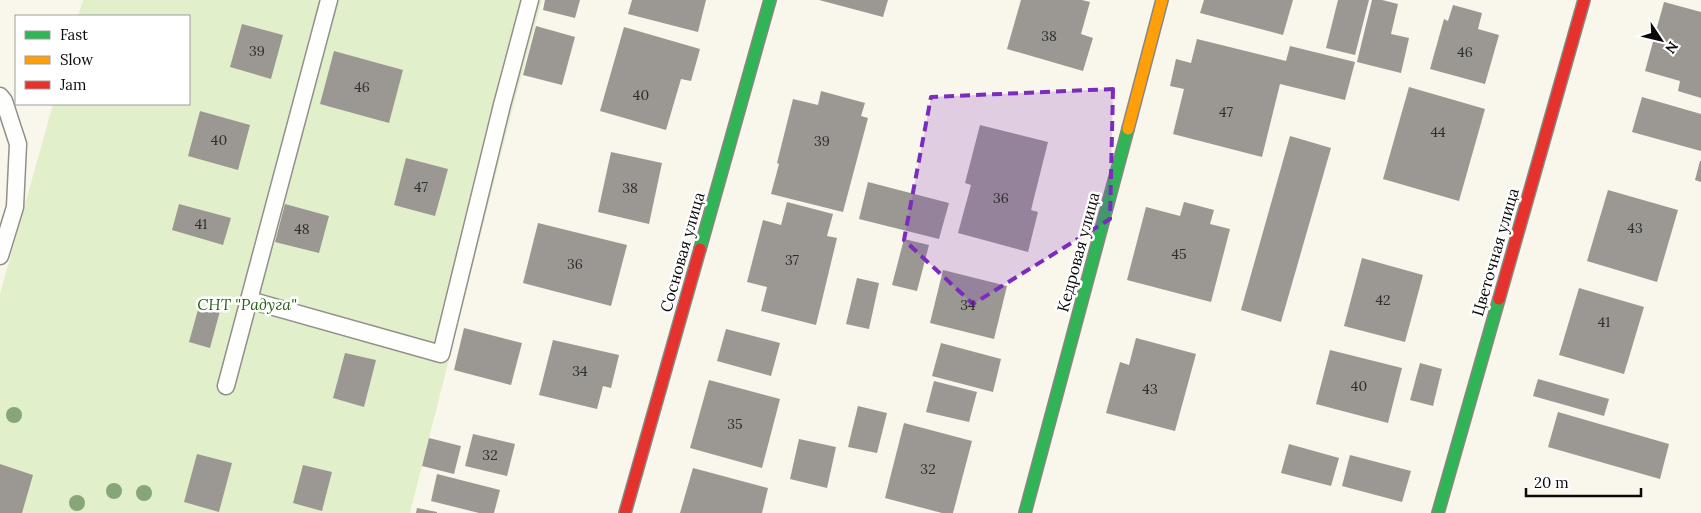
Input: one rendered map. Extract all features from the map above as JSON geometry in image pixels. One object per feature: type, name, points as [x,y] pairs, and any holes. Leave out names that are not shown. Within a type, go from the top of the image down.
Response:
[{"type":"street","name":"Сосновая улица","points":[[625,513],[770,0]]},
{"type":"street","name":"Кедровая улица","points":[[1025,513],[1162,0]]},
{"type":"street","name":"Цветочная улица","points":[[1438,513],[1584,0]]},
{"type":"lane","points":[[226,386],[329,0]]},
{"type":"lane","points":[[249,300],[442,354],[500,114],[530,0]]},
{"type":"lane","points":[[0,96],[4,101],[18,144],[15,207],[0,256]]},
{"type":"highlighted area","points":[[1113,89],[1110,219],[973,304],[904,240],[931,97]]},
{"type":"green space","name":"СНТ \"Радуга\"","points":[[83,0],[542,0],[410,513],[0,513],[0,294],[53,105],[190,105],[190,15],[78,15]]},
{"type":"building","points":[[545,0],[580,0],[575,18],[543,10]]},
{"type":"building","points":[[632,0],[706,0],[698,32],[628,14]]},
{"type":"building","points":[[819,0],[888,0],[883,17]]},
{"type":"building","points":[[1021,0],[1082,0],[1090,2],[1081,34],[1093,38],[1083,71],[1007,49]]},
{"type":"building","points":[[1204,0],[1293,0],[1283,35],[1200,13]]},
{"type":"building","points":[[1338,0],[1369,0],[1355,55],[1326,48]]},
{"type":"building","points":[[1372,0],[1382,0],[1398,4],[1391,34],[1409,38],[1401,73],[1357,62]]},
{"type":"building","points":[[1664,2],[1701,12],[1701,98],[1678,91],[1680,81],[1645,71]]},
{"type":"building","points":[[1453,5],[1482,13],[1478,29],[1499,35],[1485,84],[1430,69],[1444,19],[1448,21]]},
{"type":"building","points":[[242,24],[283,35],[271,79],[230,67]]},
{"type":"building","points":[[536,26],[575,37],[562,85],[523,75]]},
{"type":"building","points":[[624,27],[700,49],[691,81],[681,79],[666,130],[600,111]]},
{"type":"building","points":[[1197,39],[1286,61],[1290,46],[1355,62],[1345,100],[1280,84],[1262,157],[1173,134],[1184,89],[1170,86],[1176,59],[1191,63]]},
{"type":"building","points":[[334,51],[403,70],[389,123],[320,104]]},
{"type":"building","points":[[1409,87],[1485,109],[1459,201],[1383,179]]},
{"type":"building","points":[[821,91],[865,103],[861,116],[868,118],[843,212],[771,194],[793,99],[818,105]]},
{"type":"building","points":[[1642,97],[1701,114],[1701,151],[1632,132]]},
{"type":"building","points":[[200,111],[250,125],[238,170],[188,156]]},
{"type":"building","points":[[980,125],[1048,142],[1031,210],[1038,212],[1028,252],[958,233],[971,185],[965,183]]},
{"type":"building","points":[[1290,136],[1331,148],[1281,322],[1241,310]]},
{"type":"building","points":[[611,152],[662,163],[649,224],[598,212]]},
{"type":"building","points":[[406,158],[448,169],[435,216],[394,205]]},
{"type":"building","points":[[1701,161],[1701,182],[1695,180]]},
{"type":"building","points":[[868,182],[949,203],[939,239],[859,219]]},
{"type":"building","points":[[1608,190],[1678,210],[1657,282],[1587,261]]},
{"type":"building","points":[[787,202],[833,214],[827,236],[837,238],[816,325],[761,311],[767,287],[747,282],[763,220],[781,225]]},
{"type":"building","points":[[1184,202],[1214,210],[1210,224],[1230,229],[1211,302],[1127,280],[1146,207],[1180,216]]},
{"type":"building","points":[[179,204],[231,218],[223,245],[172,230]]},
{"type":"building","points":[[285,204],[329,216],[319,253],[275,242]]},
{"type":"building","points":[[538,223],[627,245],[611,306],[523,283]]},
{"type":"building","points":[[904,239],[929,245],[917,291],[892,285]]},
{"type":"building","points":[[1362,258],[1423,275],[1405,342],[1344,326]]},
{"type":"building","points":[[943,270],[1007,286],[994,339],[930,323]]},
{"type":"building","points":[[857,278],[879,283],[869,329],[846,324]]},
{"type":"building","points":[[1579,288],[1644,307],[1624,374],[1559,355]]},
{"type":"building","points":[[199,306],[220,311],[210,348],[189,342]]},
{"type":"building","points":[[464,328],[522,343],[511,385],[454,370]]},
{"type":"building","points":[[726,329],[780,343],[771,376],[717,361]]},
{"type":"building","points":[[1136,338],[1196,354],[1175,431],[1106,413],[1120,362],[1129,365]]},
{"type":"building","points":[[553,340],[619,355],[611,388],[603,386],[597,409],[539,395]]},
{"type":"building","points":[[941,343],[1001,359],[993,392],[932,376]]},
{"type":"building","points":[[1330,350],[1402,368],[1388,423],[1316,404]]},
{"type":"building","points":[[345,353],[376,360],[364,407],[333,398]]},
{"type":"building","points":[[1420,363],[1442,369],[1433,406],[1410,400]]},
{"type":"building","points":[[1538,379],[1609,399],[1604,416],[1533,396]]},
{"type":"building","points":[[709,380],[780,399],[762,468],[690,448]]},
{"type":"building","points":[[934,381],[977,392],[969,422],[926,412]]},
{"type":"building","points":[[858,406],[887,413],[877,453],[848,447]]},
{"type":"building","points":[[1558,412],[1669,444],[1660,479],[1548,447]]},
{"type":"building","points":[[904,423],[972,441],[953,513],[942,513],[885,498]]},
{"type":"building","points":[[473,434],[515,444],[507,476],[465,466]]},
{"type":"building","points":[[429,438],[461,446],[454,474],[422,466]]},
{"type":"building","points":[[799,439],[836,447],[827,488],[790,479]]},
{"type":"building","points":[[1289,444],[1339,458],[1331,486],[1281,473]]},
{"type":"building","points":[[197,454],[232,463],[219,512],[184,502]]},
{"type":"building","points":[[1350,455],[1411,471],[1402,502],[1342,486]]},
{"type":"building","points":[[0,464],[33,475],[22,513],[0,513]]},
{"type":"building","points":[[303,465],[332,472],[322,511],[293,503]]},
{"type":"building","points":[[693,468],[768,488],[762,513],[680,513]]},
{"type":"building","points":[[437,474],[500,490],[494,513],[479,513],[431,501]]},
{"type":"building","points":[[417,508],[437,512],[437,513],[416,513]]},
{"type":"traffic: fast","points":[[700,249],[770,0]]},
{"type":"traffic: fast","points":[[1025,513],[1128,129]]},
{"type":"traffic: fast","points":[[1438,513],[1499,299]]},
{"type":"traffic: slow","points":[[1128,129],[1162,0]]},
{"type":"traffic: jam","points":[[1499,299],[1584,0]]},
{"type":"traffic: jam","points":[[625,513],[700,249]]}]
